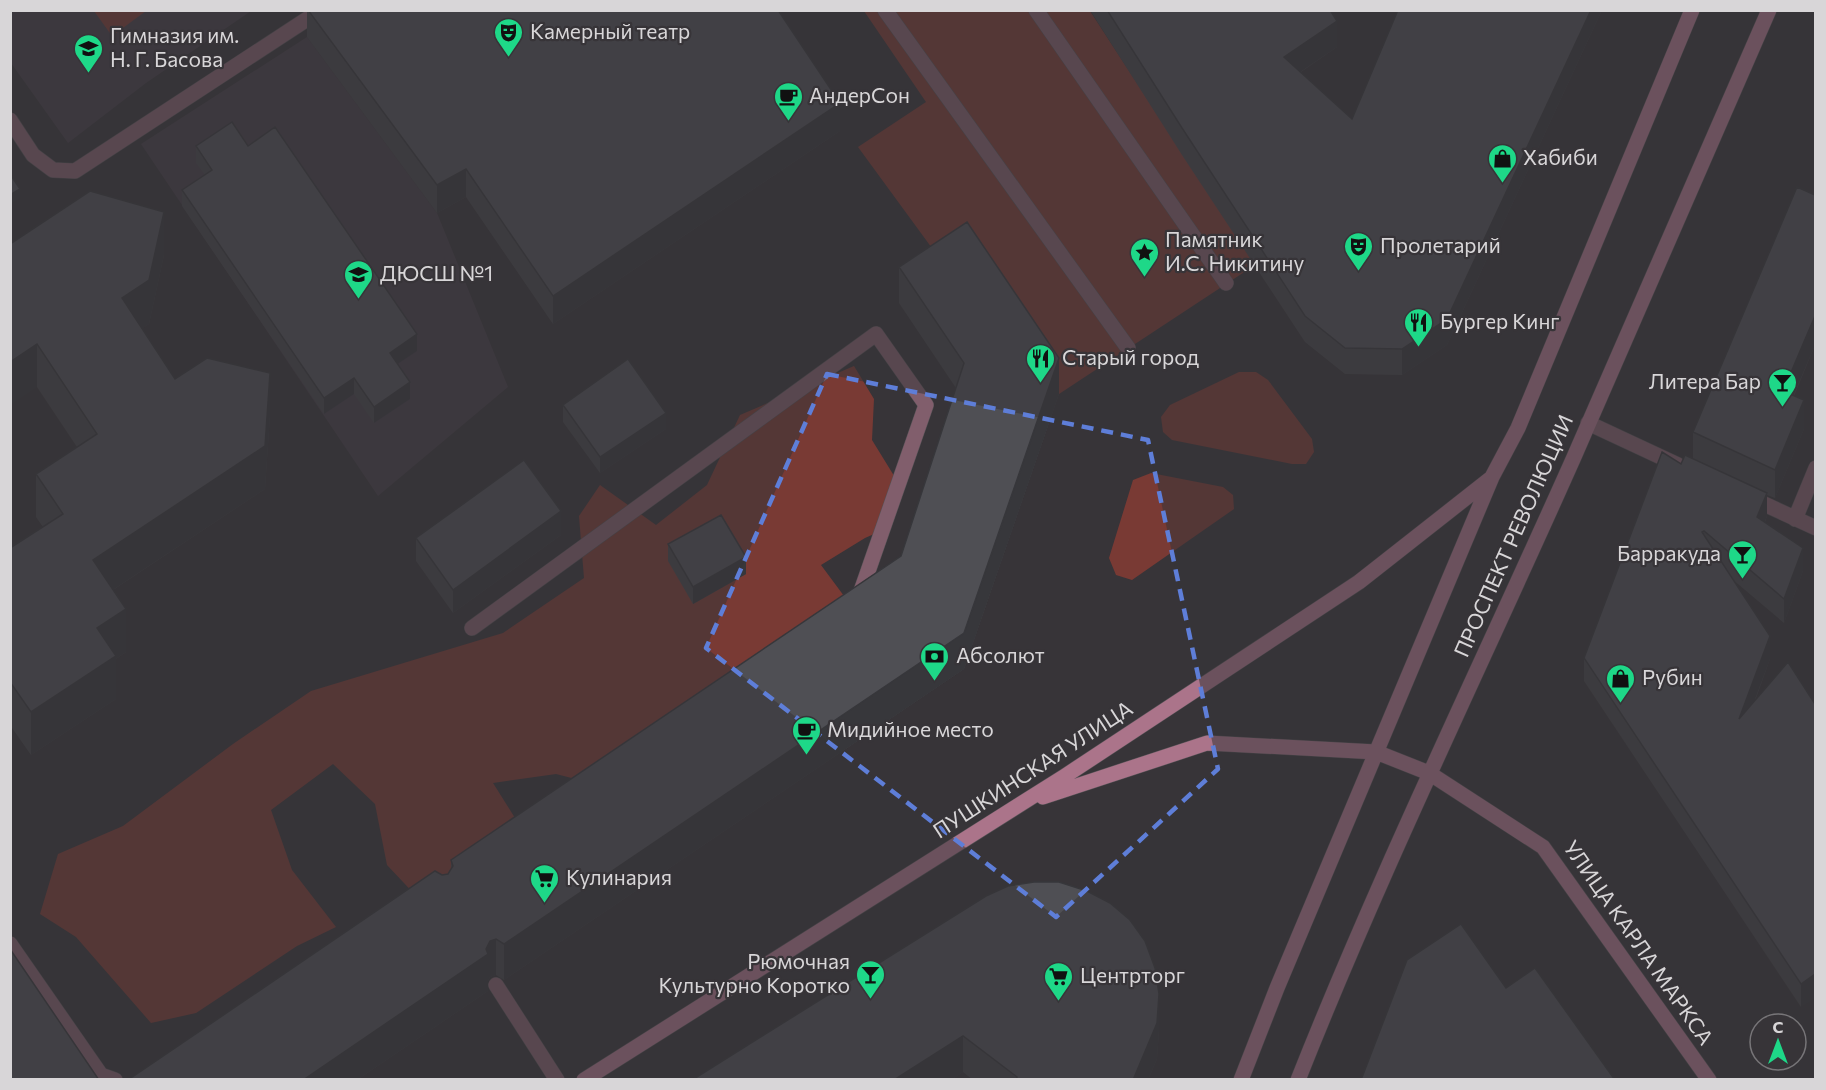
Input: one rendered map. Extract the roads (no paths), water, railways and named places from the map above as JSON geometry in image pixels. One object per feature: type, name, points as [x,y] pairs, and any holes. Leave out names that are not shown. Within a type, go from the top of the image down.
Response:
[{"type":"main road","name":"ПРОСПЕКТ РЕВОЛЮЦИИ","points":[[1241,1080],[1376,752],[1492,477],[1518,428],[1692,10]]},
{"type":"main road","name":"ПРОСПЕКТ РЕВОЛЮЦИИ","points":[[1298,1080],[1429,773],[1588,423],[1769,10]]},
{"type":"main road","name":"ПУШКИНСКАЯ УЛИЦА","points":[[584,1080],[1020,804],[1359,582],[1492,477]]},
{"type":"main road","name":"УЛИЦА КАРЛА МАРКСА","points":[[1020,804],[1207,743],[1376,752],[1429,773],[1543,847],[1708,1080]]},
{"type":"street","points":[[10,120],[33,155],[53,170],[75,171],[321,10]]},
{"type":"street","points":[[885,10],[1128,348]]},
{"type":"street","points":[[1036,10],[1226,283]]},
{"type":"street","points":[[472,628],[876,334],[926,405],[861,596],[851,603]]},
{"type":"street","points":[[1588,423],[1693,472]]},
{"type":"street","points":[[1796,519],[1815,468]]},
{"type":"street","points":[[1734,490],[1815,528]]},
{"type":"street","points":[[10,944],[101,1075],[115,1080]]},
{"type":"street","points":[[496,985],[557,1080]]},
{"type":"place","name":"Камерный театр","points":[[509,58]]},
{"type":"place","name":"Гимназия им. Н. Г. Басова","points":[[89,74]]},
{"type":"place","name":"АндерСон","points":[[788,122]]},
{"type":"place","name":"Хабиби","points":[[1502,184]]},
{"type":"place","name":"Пролетарий","points":[[1359,272]]},
{"type":"place","name":"Памятник И.С. Никитину","points":[[1144,278]]},
{"type":"place","name":"ДЮСШ №1","points":[[359,300]]},
{"type":"place","name":"Бургер Кинг","points":[[1419,348]]},
{"type":"place","name":"Старый город","points":[[1041,384]]},
{"type":"place","name":"Литера Бар","points":[[1782,408]]},
{"type":"place","name":"Барракуда","points":[[1742,580]]},
{"type":"place","name":"Абсолют","points":[[935,682]]},
{"type":"place","name":"Рубин","points":[[1621,704]]},
{"type":"place","name":"Мидийное место","points":[[806,756]]},
{"type":"place","name":"Кулинария","points":[[545,904]]},
{"type":"place","name":"Рюмочная Культурно Коротко","points":[[871,1000]]},
{"type":"place","name":"Центрторг","points":[[1059,1002]]}]
